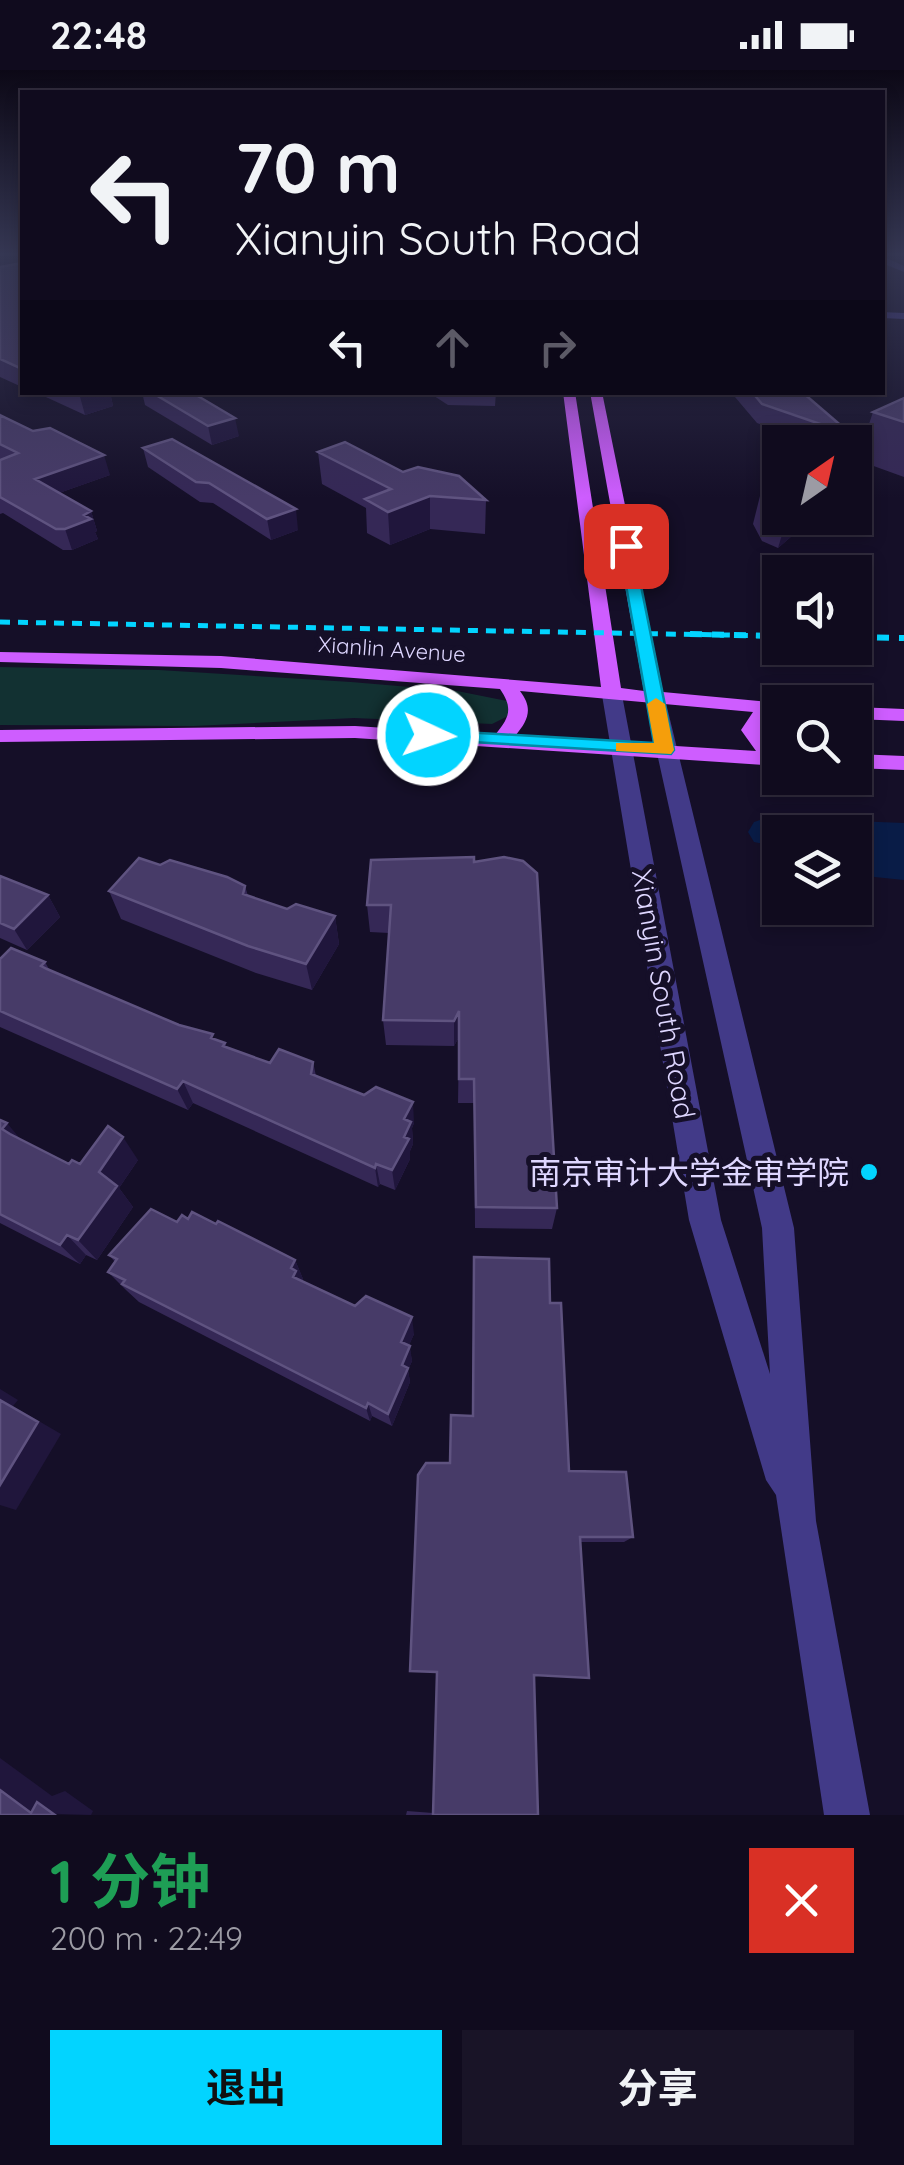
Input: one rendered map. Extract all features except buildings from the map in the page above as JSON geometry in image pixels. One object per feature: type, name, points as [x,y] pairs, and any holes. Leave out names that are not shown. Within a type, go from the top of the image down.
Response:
[{"type":"main road","points":[[570,395],[612,695]]},
{"type":"main road","points":[[597,395],[655,699]]},
{"type":"main road","name":"Xianlin Avenue","points":[[0,657],[221,662],[762,708]]},
{"type":"main road","points":[[502,739],[518,720],[520,702],[505,683]]},
{"type":"main road","points":[[872,713],[904,714]]},
{"type":"main road","points":[[762,716],[756,718],[751,730],[762,745]]},
{"type":"main road","points":[[0,736],[355,732],[762,757]]},
{"type":"main road","points":[[872,762],[904,763]]},
{"type":"street","name":"Xianyin South Road","points":[[612,695],[705,1220],[797,1520]]},
{"type":"street","name":"Xianyin South Road","points":[[655,699],[778,1228],[797,1520],[847,1815]]},
{"type":"green space","points":[[0,667],[159,670],[457,691],[507,701],[510,715],[492,724],[354,718],[194,726],[0,725]]},
{"type":"water","points":[[872,822],[904,823],[904,880],[872,877]]},
{"type":"railway","points":[[0,622],[780,636],[690,634]]},
{"type":"railway","points":[[872,637],[904,638]]},
{"type":"slow traffic","points":[[623,747],[665,750],[656,704]]},
{"type":"place","name":"南京审计大学金审学院","points":[[869,1172]]},
{"type":"route","points":[[428,735],[665,750],[626,546]]}]
